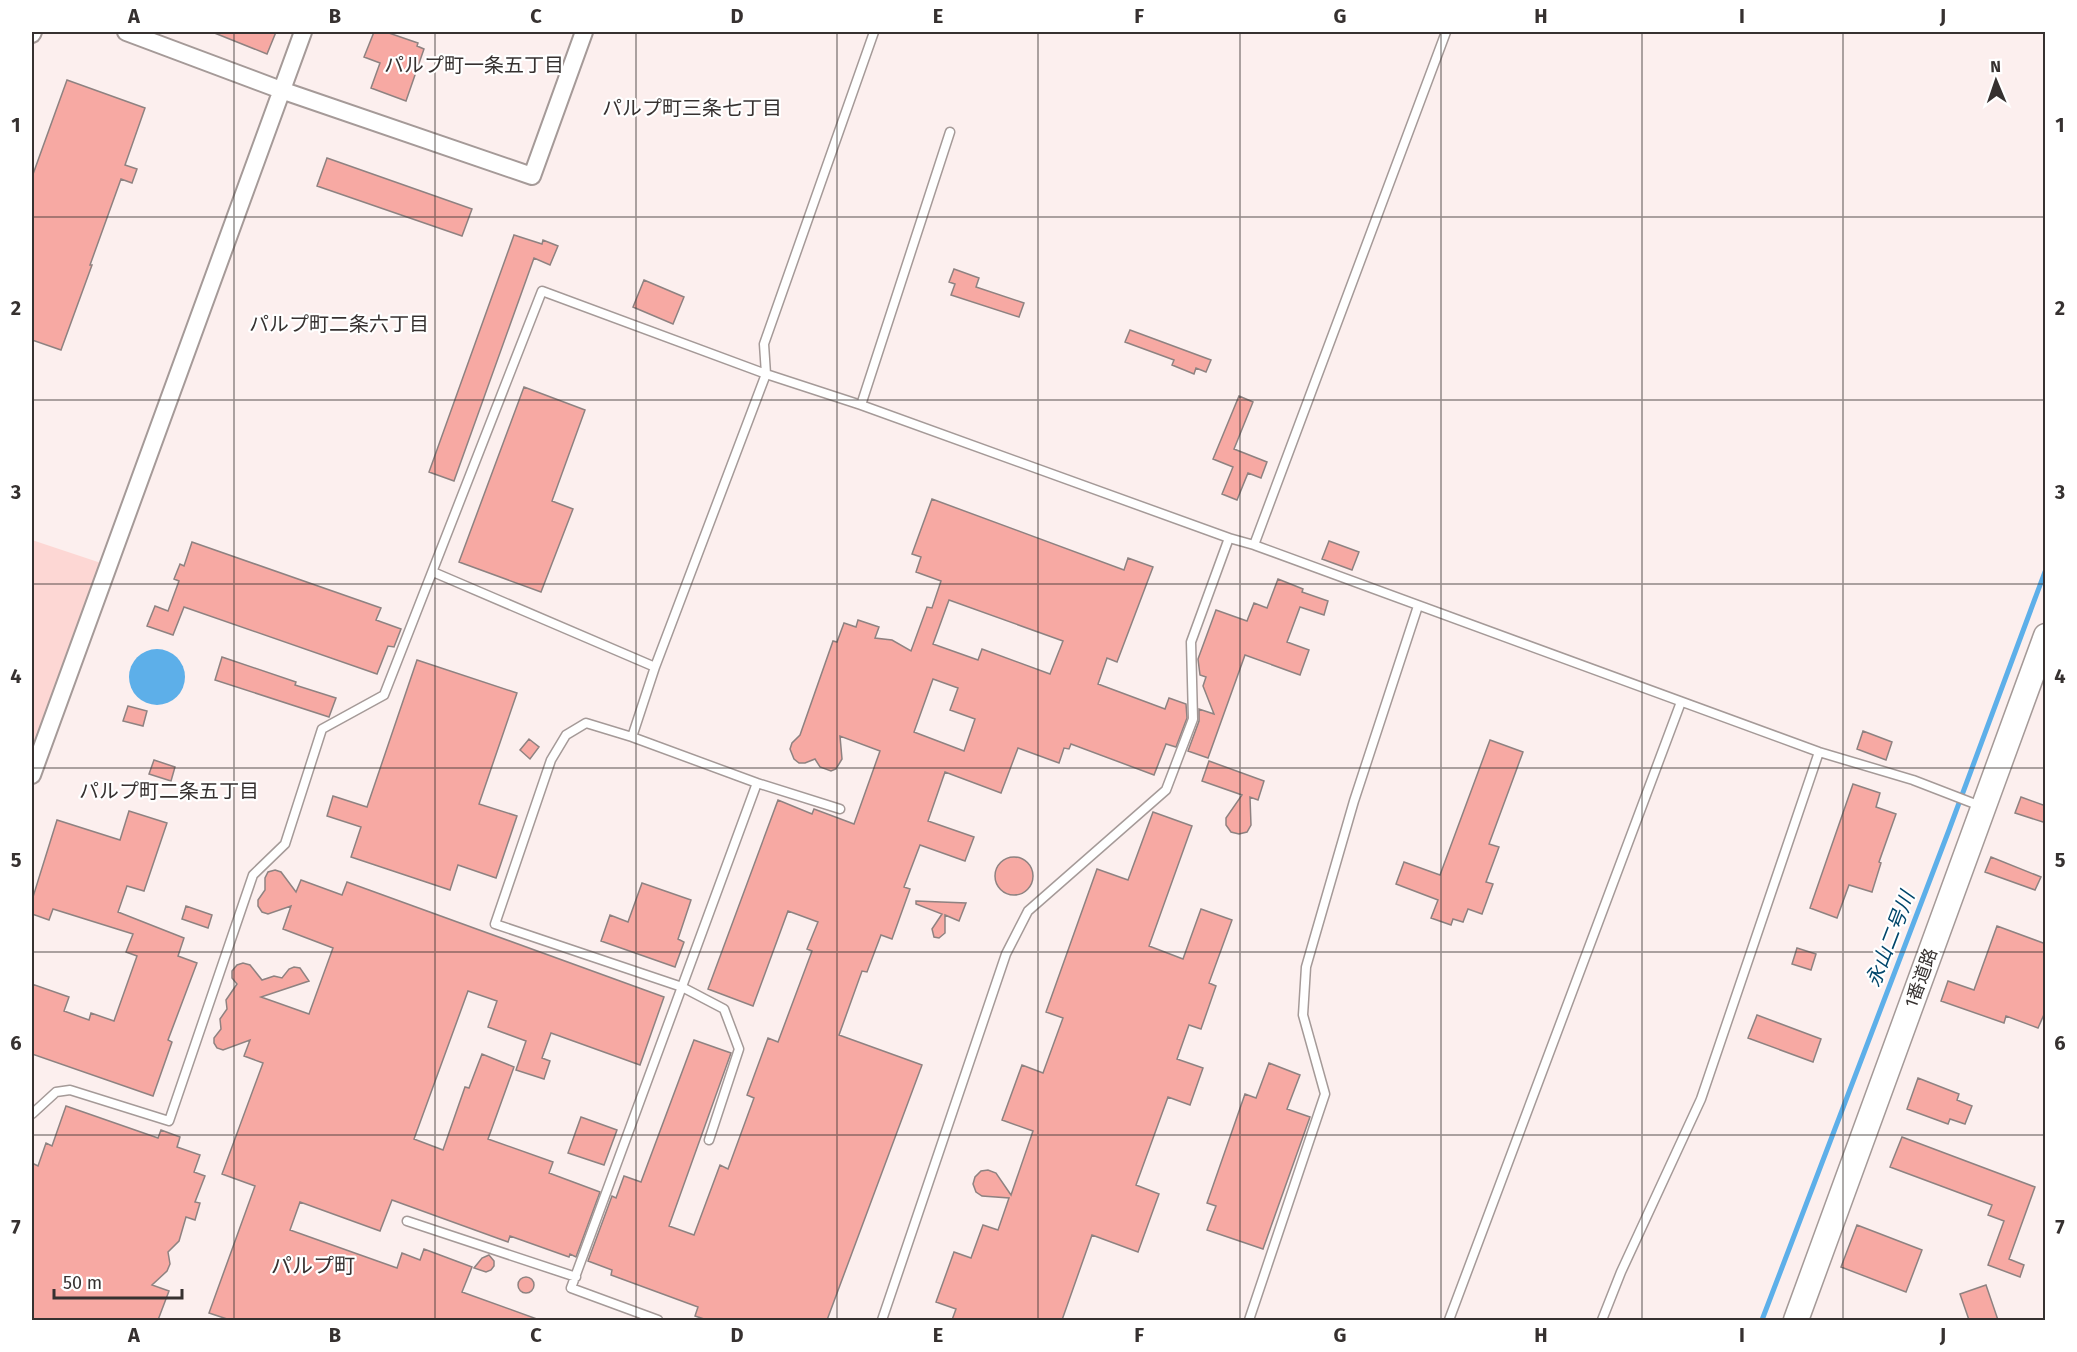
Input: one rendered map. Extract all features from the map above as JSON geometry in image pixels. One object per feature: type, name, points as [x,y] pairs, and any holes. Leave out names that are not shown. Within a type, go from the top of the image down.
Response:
[{"type":"street","points":[[126,32],[281,90],[532,176],[584,32]]},
{"type":"street","points":[[32,775],[303,32]]},
{"type":"street","name":"1番道路","points":[[1796,1320],[1978,805],[2046,636]]},
{"type":"lane","points":[[632,736],[655,667],[766,374],[764,344],[874,32]]},
{"type":"lane","points":[[1254,545],[1446,32]]},
{"type":"lane","points":[[861,405],[950,132]]},
{"type":"lane","points":[[32,1114],[56,1092],[70,1090],[169,1121],[253,875],[285,844],[322,729],[384,695],[542,291],[766,374],[861,405],[1254,545],[1820,753],[1913,780],[1978,805]]},
{"type":"lane","points":[[882,1320],[1006,954],[1028,911],[1166,790],[1193,719],[1191,642],[1230,538]]},
{"type":"lane","points":[[433,572],[655,667]]},
{"type":"lane","points":[[1249,1320],[1325,1094],[1303,1015],[1306,967],[1354,801],[1418,606]]},
{"type":"lane","points":[[1449,1320],[1681,702]]},
{"type":"lane","points":[[709,1140],[739,1049],[724,1009],[682,987],[495,924],[550,760],[566,735],[586,723],[632,736],[758,783],[840,809]]},
{"type":"lane","points":[[1602,1320],[1621,1272],[1701,1099],[1820,753]]},
{"type":"lane","points":[[653,1320],[572,1288],[758,783]]},
{"type":"lane","points":[[408,1221],[576,1277]]},
{"type":"shaded area","points":[[32,540],[101,563],[32,754]]},
{"type":"water","points":[[157,649],[168,651],[177,657],[183,666],[185,677],[183,688],[177,697],[168,703],[157,705],[146,703],[137,697],[131,688],[129,677],[131,666],[137,657],[146,651]]},
{"type":"building","points":[[212,32],[276,32],[267,54]]},
{"type":"building","points":[[374,32],[386,32],[418,43],[417,46],[424,49],[406,101],[371,88],[380,63],[364,57]]},
{"type":"building","points":[[67,80],[145,108],[125,165],[137,169],[132,183],[121,179],[61,350],[32,340],[32,177]]},
{"type":"building","points":[[327,158],[472,209],[462,236],[317,186]]},
{"type":"building","points":[[514,235],[542,244],[543,240],[558,246],[550,265],[534,258],[454,481],[429,472]]},
{"type":"building","points":[[954,269],[979,278],[976,287],[1024,303],[1019,317],[951,295],[955,284],[949,282]]},
{"type":"building","points":[[644,280],[684,297],[673,324],[633,307]]},
{"type":"building","points":[[1130,330],[1211,360],[1206,372],[1196,368],[1194,374],[1172,365],[1174,360],[1125,342]]},
{"type":"building","points":[[524,387],[585,410],[552,501],[573,509],[541,592],[459,562]]},
{"type":"building","points":[[1239,396],[1253,402],[1234,449],[1267,462],[1261,478],[1248,473],[1237,500],[1222,494],[1233,467],[1213,459]]},
{"type":"building","points":[[932,499],[1124,570],[1128,558],[1153,567],[1117,662],[1107,658],[1098,684],[1165,709],[1169,698],[1186,704],[1187,718],[1176,747],[1166,744],[1154,775],[1071,744],[1069,749],[1064,748],[1059,763],[1018,748],[1001,793],[945,772],[928,821],[974,837],[965,861],[920,845],[904,887],[910,889],[892,939],[881,935],[867,972],[862,971],[839,1035],[922,1065],[827,1320],[707,1320],[695,1316],[698,1307],[611,1275],[612,1270],[588,1261],[612,1196],[616,1198],[624,1176],[641,1182],[694,1040],[731,1053],[669,1226],[694,1235],[720,1165],[728,1169],[754,1098],[747,1095],[768,1038],[778,1042],[812,951],[807,949],[818,922],[788,911],[753,1006],[708,989],[778,800],[812,814],[814,809],[854,824],[880,751],[840,736],[842,759],[836,769],[831,771],[820,767],[815,759],[799,763],[794,759],[790,749],[792,743],[800,735],[833,641],[837,642],[844,623],[856,627],[858,620],[879,627],[875,638],[892,640],[911,651],[927,607],[932,608],[941,581],[916,572],[921,557],[912,554]],"holes":[[[949,600],[1063,641],[1050,674],[982,649],[978,660],[933,644]],[[933,679],[958,688],[950,710],[975,719],[964,751],[914,732]]]},
{"type":"building","points":[[1329,541],[1359,552],[1352,570],[1322,559]]},
{"type":"building","points":[[192,542],[381,608],[376,620],[401,629],[394,647],[388,646],[377,674],[184,607],[173,635],[147,626],[155,606],[168,611],[179,581],[174,579],[180,564],[184,566]]},
{"type":"building","points":[[1278,579],[1303,589],[1302,592],[1328,601],[1324,615],[1300,607],[1287,642],[1309,650],[1300,675],[1245,655],[1208,758],[1188,751],[1199,721],[1199,709],[1214,714],[1203,686],[1206,677],[1200,675],[1198,659],[1216,610],[1247,621],[1254,603],[1267,608]]},
{"type":"building","points":[[222,657],[336,698],[329,717],[215,680]]},
{"type":"building","points":[[417,660],[517,693],[479,804],[517,816],[496,878],[458,865],[450,890],[351,857],[361,827],[327,816],[333,796],[367,807]]},
{"type":"building","points":[[128,706],[147,711],[143,726],[123,721]]},
{"type":"building","points":[[1863,731],[1892,742],[1886,760],[1857,749]]},
{"type":"building","points":[[529,739],[539,747],[530,759],[520,750]]},
{"type":"building","points":[[1490,740],[1523,752],[1489,844],[1499,847],[1486,882],[1493,884],[1482,914],[1468,909],[1463,922],[1453,919],[1451,925],[1431,918],[1438,900],[1396,884],[1404,862],[1440,875]]},
{"type":"building","points":[[154,760],[175,767],[171,781],[149,774]]},
{"type":"building","points":[[1209,761],[1264,781],[1258,800],[1250,797],[1251,825],[1247,832],[1239,834],[1231,832],[1226,825],[1226,818],[1242,795],[1202,781]]},
{"type":"building","points":[[1853,784],[1880,793],[1876,807],[1896,814],[1879,862],[1881,863],[1872,892],[1849,885],[1837,918],[1810,908]]},
{"type":"building","points":[[2021,797],[2046,806],[2046,823],[2015,813]]},
{"type":"building","points":[[129,811],[167,823],[144,891],[127,886],[118,912],[184,938],[178,956],[197,963],[168,1040],[172,1042],[153,1096],[32,1054],[32,984],[69,997],[64,1011],[89,1020],[91,1013],[114,1021],[137,956],[126,952],[133,934],[53,909],[49,920],[32,914],[32,900],[57,820],[120,840]]},
{"type":"building","points":[[1153,812],[1192,826],[1149,946],[1183,959],[1201,909],[1232,920],[1209,983],[1216,986],[1201,1029],[1189,1025],[1177,1059],[1203,1068],[1190,1105],[1168,1097],[1136,1185],[1159,1194],[1138,1252],[1092,1235],[1062,1320],[952,1320],[956,1309],[936,1302],[954,1252],[971,1258],[983,1225],[998,1230],[1009,1198],[982,1196],[976,1192],[973,1184],[975,1177],[981,1171],[988,1170],[996,1173],[1011,1195],[1033,1131],[1002,1120],[1022,1065],[1043,1073],[1063,1018],[1046,1012],[1097,869],[1128,880]]},
{"type":"building","points":[[1014,857],[1028,862],[1033,876],[1028,890],[1014,895],[1000,890],[995,876],[1000,862]]},
{"type":"building","points":[[1991,857],[2041,877],[2035,890],[1985,872]]},
{"type":"building","points":[[275,870],[281,872],[296,892],[301,880],[342,895],[347,882],[664,997],[640,1065],[551,1033],[542,1058],[550,1061],[544,1079],[516,1070],[526,1041],[488,1027],[497,1001],[468,991],[414,1139],[443,1150],[465,1087],[469,1088],[482,1054],[514,1067],[488,1139],[553,1162],[549,1173],[600,1192],[576,1257],[570,1254],[569,1257],[510,1236],[508,1242],[392,1200],[380,1231],[300,1202],[290,1230],[397,1268],[402,1253],[420,1260],[424,1249],[472,1267],[462,1292],[536,1320],[230,1320],[209,1313],[255,1186],[222,1174],[263,1063],[244,1056],[250,1040],[223,1050],[217,1048],[214,1043],[214,1038],[221,1029],[220,1019],[227,1009],[226,1000],[237,984],[232,978],[232,971],[237,965],[243,963],[250,965],[262,980],[274,976],[282,978],[289,969],[300,968],[309,981],[261,997],[309,1014],[333,948],[283,929],[291,906],[268,914],[262,912],[258,906],[258,900],[265,890],[265,878],[268,872]]},
{"type":"building","points":[[642,883],[691,900],[678,939],[684,942],[675,967],[601,941],[610,915],[628,922]]},
{"type":"building","points":[[916,901],[966,903],[959,921],[945,915],[945,933],[939,938],[934,937],[932,929],[942,914],[916,904]]},
{"type":"building","points":[[186,906],[212,915],[208,928],[182,919]]},
{"type":"building","points":[[1997,926],[2046,944],[2046,1010],[2038,1028],[2006,1016],[2004,1023],[1941,1001],[1948,981],[1974,990]]},
{"type":"building","points":[[1797,948],[1816,954],[1811,970],[1792,964]]},
{"type":"building","points":[[1757,1015],[1821,1039],[1813,1062],[1748,1038]]},
{"type":"building","points":[[1269,1063],[1300,1075],[1287,1109],[1310,1117],[1263,1249],[1207,1230],[1216,1206],[1207,1203],[1245,1094],[1256,1098]]},
{"type":"building","points":[[1918,1078],[1959,1094],[1957,1100],[1972,1106],[1965,1124],[1950,1119],[1948,1124],[1907,1109]]},
{"type":"building","points":[[66,1106],[158,1138],[161,1130],[180,1137],[177,1147],[200,1155],[194,1172],[205,1176],[195,1202],[200,1203],[195,1220],[186,1217],[179,1241],[168,1252],[170,1264],[167,1271],[152,1285],[169,1291],[158,1320],[32,1320],[32,1163],[38,1166],[46,1143],[52,1146]]},
{"type":"building","points":[[581,1117],[617,1130],[604,1165],[568,1153]]},
{"type":"building","points":[[1902,1137],[2035,1187],[2009,1259],[2024,1265],[2020,1277],[1988,1265],[2004,1221],[1988,1215],[1992,1205],[1890,1167]]},
{"type":"building","points":[[1857,1225],[1922,1250],[1906,1292],[1841,1267]]},
{"type":"building","points":[[489,1255],[494,1261],[491,1270],[486,1272],[474,1268],[482,1258]]},
{"type":"building","points":[[523,1277],[529,1277],[534,1285],[532,1291],[523,1293],[518,1288],[518,1282]]},
{"type":"building","points":[[1986,1285],[1998,1320],[1969,1320],[1960,1294]]},
{"type":"waterway","name":"永山二号川","points":[[1762,1320],[2046,569]]},
{"type":"district","name":"パルプ町一条五丁目","points":[[474,65]]},
{"type":"district","name":"パルプ町三条七丁目","points":[[692,108]]},
{"type":"district","name":"パルプ町二条六丁目","points":[[339,324]]},
{"type":"district","name":"パルプ町二条五丁目","points":[[169,791]]},
{"type":"district","name":"パルプ町","points":[[313,1266]]}]
